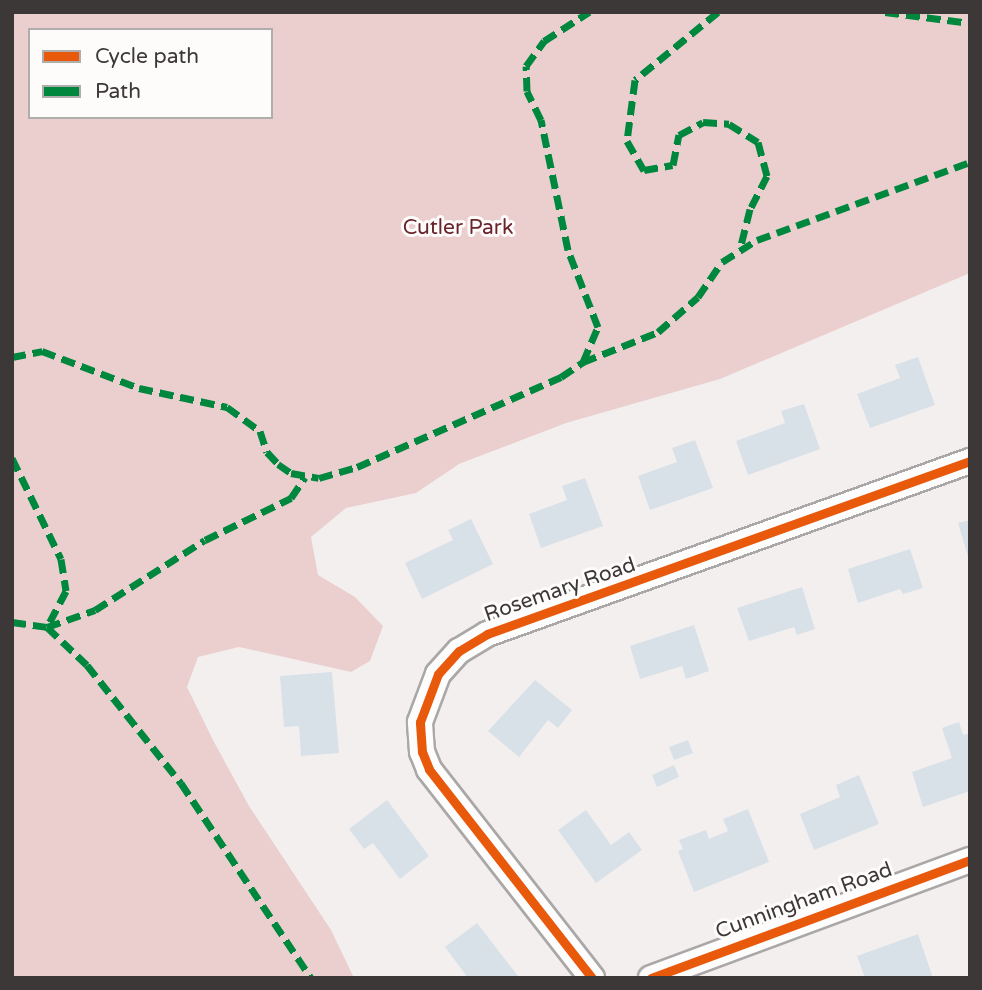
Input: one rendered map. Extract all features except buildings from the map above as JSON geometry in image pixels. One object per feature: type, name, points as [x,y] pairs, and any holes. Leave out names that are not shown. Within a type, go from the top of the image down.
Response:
[{"type":"street","name":"Rosemary Road","points":[[592,978],[429,768],[422,752],[419,722],[438,674],[459,651],[487,634],[970,461]]},
{"type":"street","name":"Cunningham Road","points":[[651,978],[970,860]]},
{"type":"green space","name":"Cutler Park","points":[[12,12],[970,12],[970,273],[720,379],[566,423],[459,464],[416,493],[346,508],[311,537],[318,575],[355,597],[383,626],[370,661],[351,672],[239,647],[198,657],[187,687],[249,806],[331,930],[354,978],[12,978]]},
{"type":"marked path","points":[[12,357],[42,351],[139,388],[227,407],[260,431],[267,452],[278,464],[291,473],[319,478],[357,467],[561,377],[583,362],[598,327],[568,250],[541,120],[527,91],[526,66],[544,41],[589,12]]},
{"type":"marked path","points":[[718,12],[635,80],[627,141],[644,170],[673,165],[679,135],[703,122],[729,124],[758,142],[767,176],[750,209],[740,249]]},
{"type":"marked path","points":[[885,12],[970,23]]},
{"type":"marked path","points":[[583,362],[658,332],[698,297],[722,262],[757,240],[970,162]]},
{"type":"marked path","points":[[12,458],[61,559],[66,591],[47,627],[87,665],[181,783],[311,978]]},
{"type":"marked path","points":[[12,622],[47,627],[95,610],[205,540],[291,498],[305,477]]},
{"type":"cycle path","points":[[592,978],[429,769],[422,752],[420,722],[438,674],[459,651],[487,634],[970,461]]},
{"type":"cycle path","points":[[651,978],[970,860]]}]
